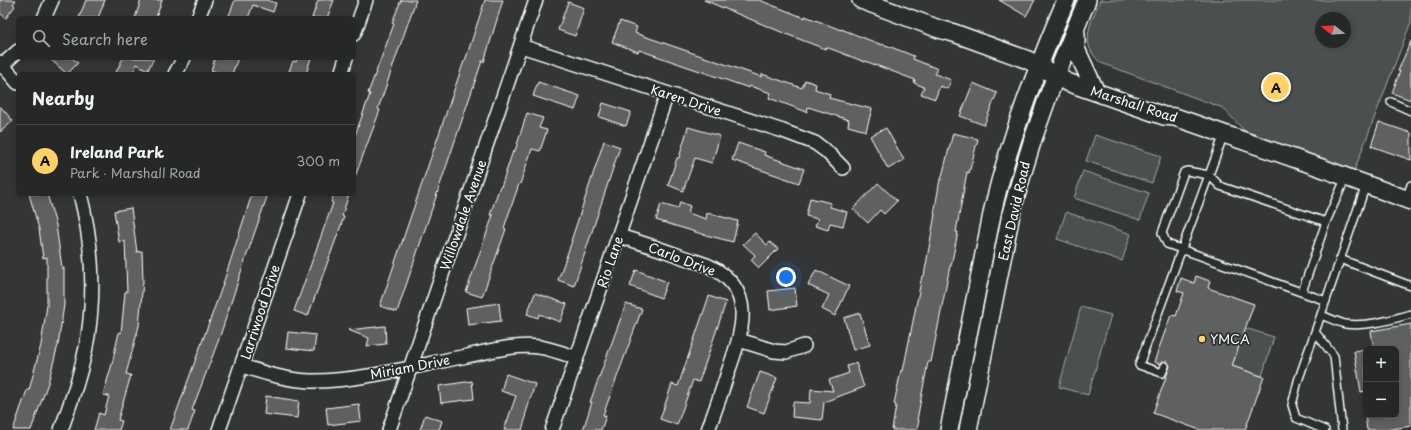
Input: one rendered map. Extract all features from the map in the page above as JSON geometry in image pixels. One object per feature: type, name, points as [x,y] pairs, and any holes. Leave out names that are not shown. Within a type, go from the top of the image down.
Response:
[{"type":"street","points":[[45,16],[52,0]]},
{"type":"street","points":[[199,16],[205,0]]},
{"type":"street","points":[[356,28],[366,0]]},
{"type":"street","name":"Willowdale Avenue","points":[[389,430],[536,0]]},
{"type":"street","name":"Marshall Road","points":[[861,0],[1028,60],[1067,82],[1164,116],[1175,116],[1366,184],[1409,195]]},
{"type":"street","name":"East David Road","points":[[949,430],[1001,178],[1039,66],[1066,0]]},
{"type":"street","name":"East David Road","points":[[968,430],[1011,214],[1033,139],[1056,76],[1087,0]]},
{"type":"street","points":[[1076,27],[1076,49],[1096,92]]},
{"type":"street","name":"Karen Drive","points":[[521,46],[815,143],[826,151],[843,168]]},
{"type":"street","points":[[16,53],[1,64],[16,81]]},
{"type":"street","points":[[176,72],[183,60]]},
{"type":"street","points":[[342,72],[345,60]]},
{"type":"street","name":"Rio Lane","points":[[552,430],[667,94]]},
{"type":"street","points":[[61,430],[81,368],[88,337],[91,307],[92,277],[90,246],[80,196]]},
{"type":"street","name":"Larriwood Drive","points":[[219,430],[299,196]]},
{"type":"street","name":"Carlo Drive","points":[[619,236],[708,266],[723,274],[732,283],[739,294],[743,323],[739,340],[708,430]]},
{"type":"street","points":[[739,340],[774,351],[786,352],[804,346]]},
{"type":"street","name":"Miriam Drive","points":[[242,366],[286,378],[310,381],[338,379],[524,346],[539,347],[577,358]]},
{"type":"lane","points":[[1391,102],[1411,111]]},
{"type":"lane","points":[[1165,366],[1162,373],[1140,365],[1224,134]]},
{"type":"lane","points":[[1326,222],[1220,186],[1209,175],[1187,171],[1184,172],[1162,233],[1167,244],[1326,301]]},
{"type":"lane","points":[[1302,292],[1326,222],[1346,177]]},
{"type":"lane","points":[[1325,430],[1296,418],[1292,405],[1315,332],[1366,184]]},
{"type":"lane","points":[[1340,259],[1411,286]]},
{"type":"lane","points":[[1321,315],[1344,324],[1367,324],[1396,319],[1411,314]]},
{"type":"lane","points":[[1315,332],[1334,356],[1342,430]]},
{"type":"shaded area","points":[[1100,0],[1411,0],[1411,22],[1351,179],[1259,146],[1223,108],[1101,63],[1094,56],[1090,48],[1088,33]]},
{"type":"shaded area","points":[[1095,135],[1161,156],[1152,183],[1086,161]]},
{"type":"shaded area","points":[[1083,171],[1149,193],[1140,220],[1074,198]]},
{"type":"shaded area","points":[[1066,212],[1131,234],[1122,261],[1057,239]]},
{"type":"shaded area","points":[[1081,307],[1111,315],[1088,395],[1059,387]]},
{"type":"shaded area","points":[[1245,328],[1274,337],[1262,376],[1232,366]]},
{"type":"building","points":[[0,0],[16,0],[13,4],[15,6],[6,18],[0,13]]},
{"type":"building","points":[[86,0],[105,0],[99,16],[80,16]]},
{"type":"building","points":[[141,0],[162,0],[157,16],[136,16]]},
{"type":"building","points":[[235,0],[266,0],[276,3],[273,12],[253,5],[249,16],[229,16]]},
{"type":"building","points":[[318,0],[334,0],[328,16],[313,16]]},
{"type":"building","points":[[401,0],[416,0],[378,109],[380,110],[356,174],[356,132],[370,94],[368,93],[394,24],[392,23]]},
{"type":"building","points":[[485,0],[503,0],[484,62],[482,61],[397,312],[380,306]]},
{"type":"building","points":[[704,0],[759,0],[805,18],[805,16],[882,45],[883,44],[914,56],[913,59],[938,69],[935,74],[951,80],[948,89],[940,86],[935,99],[921,94],[924,87],[914,83],[915,80],[826,47],[825,49]]},
{"type":"building","points":[[999,0],[1035,0],[1026,16]]},
{"type":"building","points":[[568,2],[584,8],[575,36],[558,30]]},
{"type":"building","points":[[620,21],[637,27],[635,33],[762,77],[762,74],[802,88],[805,80],[816,84],[815,89],[830,94],[829,98],[872,109],[866,131],[848,126],[849,120],[808,107],[807,112],[769,98],[771,93],[750,86],[749,88],[639,50],[638,52],[612,42]]},
{"type":"building","points":[[1411,41],[1411,100],[1392,93],[1400,71],[1398,71]]},
{"type":"building","points":[[51,60],[74,60],[78,63],[69,72],[65,72]]},
{"type":"building","points":[[122,60],[153,60],[148,70],[137,64],[133,72],[116,72]]},
{"type":"building","points":[[214,60],[237,60],[233,72],[216,72],[211,70]]},
{"type":"building","points":[[296,60],[310,60],[307,72],[289,71],[293,61],[296,62]]},
{"type":"building","points":[[538,82],[580,96],[575,110],[533,96]]},
{"type":"building","points":[[973,83],[997,93],[984,125],[960,116]]},
{"type":"building","points":[[603,103],[631,112],[626,126],[599,117]]},
{"type":"building","points":[[0,106],[13,121],[0,132]]},
{"type":"building","points":[[527,113],[543,118],[539,128],[547,130],[540,151],[532,149],[504,228],[506,229],[482,297],[466,292],[493,215],[490,215],[513,151],[515,151]]},
{"type":"building","points":[[1379,122],[1411,133],[1411,160],[1371,146]]},
{"type":"building","points":[[688,127],[720,136],[712,163],[695,158],[683,191],[668,185],[677,158],[679,158]]},
{"type":"building","points":[[886,128],[904,160],[888,169],[870,136]]},
{"type":"building","points":[[953,133],[978,139],[969,173],[967,172],[956,232],[958,232],[931,362],[928,362],[917,420],[919,420],[917,430],[892,430],[896,405],[894,404],[901,370],[903,371],[922,276],[924,276],[940,179],[941,180]]},
{"type":"building","points":[[604,141],[620,147],[574,286],[558,280]]},
{"type":"building","points":[[738,143],[765,152],[764,155],[804,169],[799,183],[732,160]]},
{"type":"building","points":[[878,183],[897,201],[884,214],[880,210],[868,223],[853,209]]},
{"type":"building","points":[[30,196],[48,196],[56,225],[62,268],[64,268],[64,305],[58,345],[48,383],[31,430],[13,430],[27,390],[29,390],[41,345],[47,305],[47,257],[43,258],[39,229]]},
{"type":"building","points":[[251,196],[267,196],[219,339],[192,410],[195,411],[188,430],[170,430],[222,287]]},
{"type":"building","points":[[333,196],[348,196],[342,216],[344,217],[308,316],[294,311],[333,203],[331,202]]},
{"type":"building","points":[[810,198],[831,203],[830,207],[847,212],[843,226],[830,223],[828,230],[815,226],[818,219],[806,216]]},
{"type":"building","points":[[680,202],[690,206],[688,213],[706,219],[707,213],[738,221],[733,242],[656,220],[661,204],[678,209]]},
{"type":"building","points":[[131,208],[137,252],[142,251],[143,281],[139,326],[126,374],[131,375],[118,420],[122,421],[119,430],[94,430],[99,413],[104,415],[109,396],[103,395],[119,332],[121,333],[125,292],[127,292],[125,241],[119,242],[114,211]]},
{"type":"building","points":[[755,233],[767,245],[770,242],[778,249],[759,268],[751,260],[755,255],[743,244]]},
{"type":"building","points":[[636,270],[667,282],[661,298],[630,286]]},
{"type":"building","points":[[816,270],[849,286],[835,316],[822,309],[829,295],[808,285]]},
{"type":"building","name":"YMCA","points":[[1196,276],[1210,281],[1208,288],[1254,304],[1232,366],[1264,377],[1245,430],[1200,430],[1153,413],[1170,366],[1167,361],[1160,364],[1154,362],[1171,315],[1176,316],[1184,293],[1177,291],[1181,278],[1194,283]]},
{"type":"building","points":[[795,288],[797,306],[770,310],[768,291]]},
{"type":"building","points":[[535,293],[567,304],[560,322],[539,314],[538,318],[527,314]]},
{"type":"building","points":[[709,296],[726,302],[699,382],[693,380],[677,425],[660,419],[672,384],[678,386]]},
{"type":"building","points":[[499,303],[501,321],[468,325],[466,308]]},
{"type":"building","points":[[626,304],[642,309],[603,415],[606,416],[601,430],[583,430],[592,402],[590,402]]},
{"type":"building","points":[[860,313],[870,345],[853,350],[844,318]]},
{"type":"building","points":[[1411,324],[1411,426],[1386,430],[1367,430],[1365,418],[1399,418],[1399,346],[1374,346],[1371,331]]},
{"type":"building","points":[[385,326],[386,344],[367,346],[369,338],[348,330]]},
{"type":"building","points":[[288,332],[316,335],[314,351],[286,348]]},
{"type":"building","points":[[1363,350],[1363,392],[1361,392],[1354,351]]},
{"type":"building","points":[[856,363],[864,387],[824,402],[822,420],[792,417],[793,402],[810,403],[811,389],[833,391],[829,380],[849,373],[847,366]]},
{"type":"building","points":[[760,372],[777,378],[764,413],[747,407]]},
{"type":"building","points":[[506,374],[535,384],[522,430],[504,430],[516,396],[501,391]]},
{"type":"building","points":[[472,381],[474,399],[441,403],[439,386]]},
{"type":"building","points":[[266,396],[299,401],[297,418],[264,414]]},
{"type":"building","points":[[359,404],[361,421],[328,425],[326,408]]},
{"type":"building","points":[[425,415],[442,421],[439,430],[420,430]]},
{"type":"place","name":"Ireland Park","points":[[1276,87]]},
{"type":"place","name":"YMCA","points":[[1202,339]]}]
